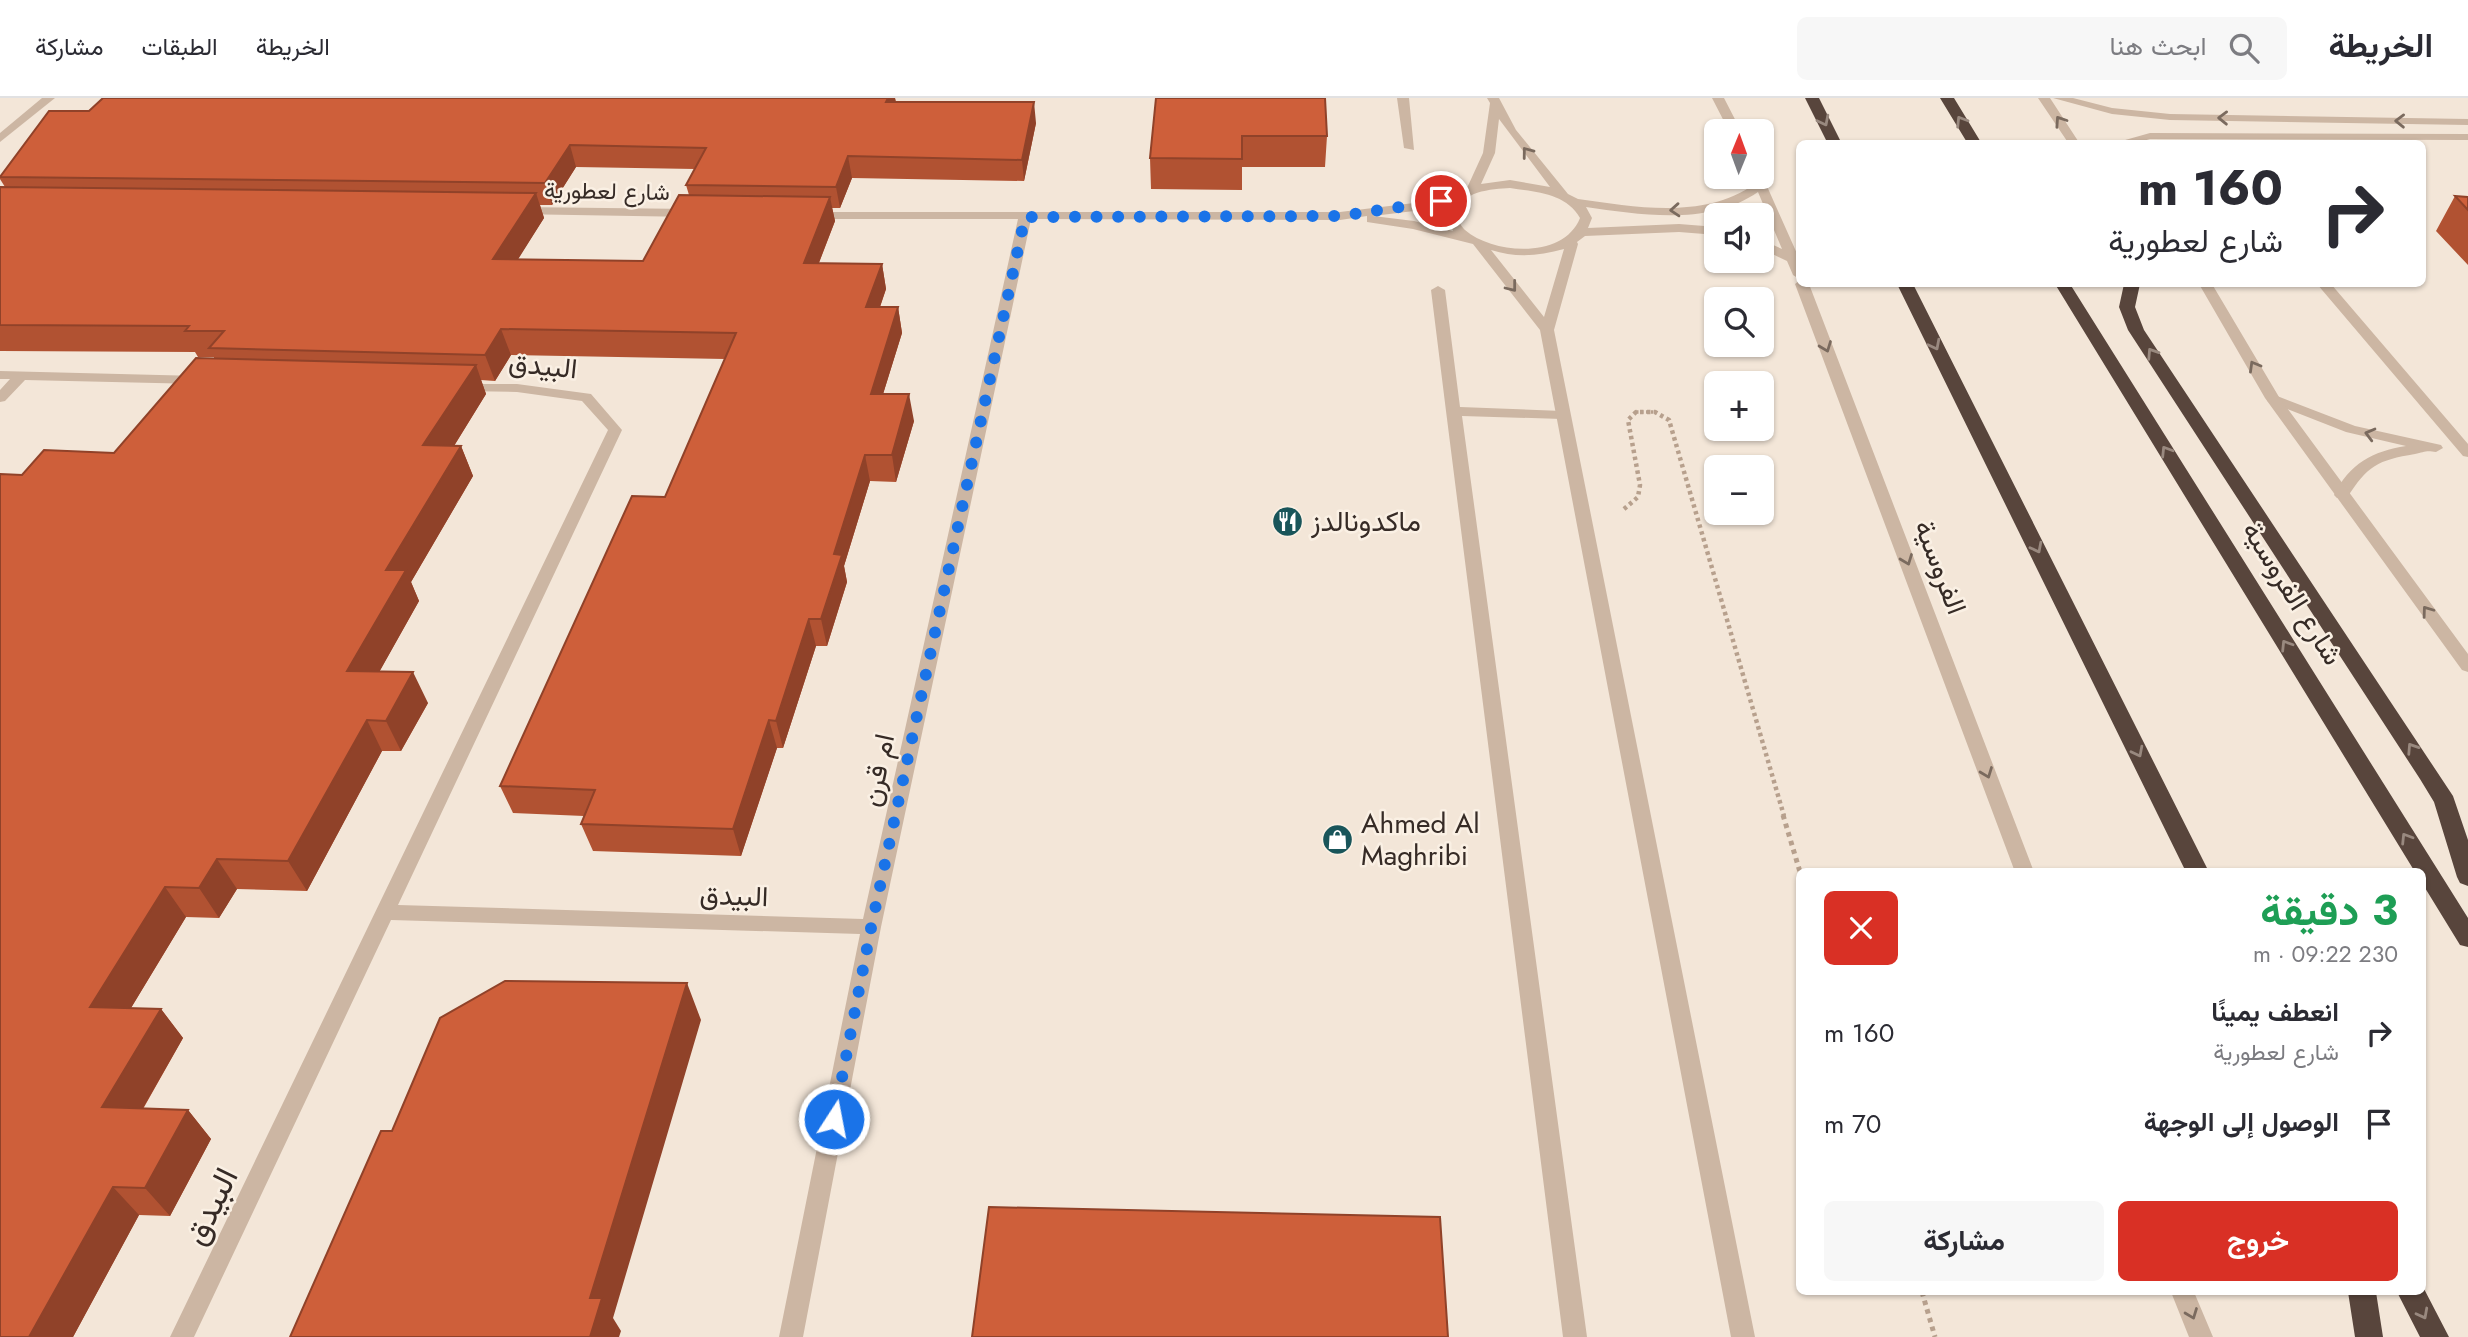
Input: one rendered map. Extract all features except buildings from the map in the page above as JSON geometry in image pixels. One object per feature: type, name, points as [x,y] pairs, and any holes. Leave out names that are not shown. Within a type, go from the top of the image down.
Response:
[{"type":"highway","points":[[1812,98],[1833,140]]},
{"type":"highway","points":[[1947,98],[1973,140]]},
{"type":"highway","points":[[1906,287],[2196,868]]},
{"type":"highway","name":"شارع الفروسية","points":[[2064,287],[2425,868]]},
{"type":"highway","points":[[2131,287],[2126,294],[2126,306],[2136,330],[2445,802],[2468,877]]},
{"type":"highway","name":"شارع الفروسية","points":[[2426,870],[2468,938]]},
{"type":"highway","points":[[2363,1295],[2370,1337]]},
{"type":"highway","points":[[2413,1295],[2435,1337]]},
{"type":"street","points":[[0,139],[49,98]]},
{"type":"street","points":[[1403,98],[1410,148]]},
{"type":"street","points":[[1718,98],[1729,119]]},
{"type":"street","points":[[2044,98],[2072,140]]},
{"type":"street","points":[[2059,98],[2112,111],[2171,117],[2468,122]]},
{"type":"street","points":[[1494,101],[1489,153],[1469,192],[1452,207],[1450,218],[1455,228],[1476,242],[1547,330]]},
{"type":"street","points":[[1340,216],[1414,225],[1505,251],[1527,252],[1572,243],[1584,232],[1587,217],[1532,159],[1494,101]]},
{"type":"street","points":[[2133,140],[2150,136],[2201,140],[2468,137]]},
{"type":"street","points":[[803,214],[1025,217],[1340,216],[1414,207],[1510,184],[1531,186],[1569,199],[1661,211],[1727,205],[1749,189]]},
{"type":"street","points":[[1763,189],[1796,267]]},
{"type":"street","name":"شارع لعطورية","points":[[498,211],[706,213]]},
{"type":"street","name":"ام قرن","points":[[791,1337],[871,928],[1025,217]]},
{"type":"street","points":[[1584,232],[1679,228],[1704,230]]},
{"type":"street","points":[[1572,243],[1547,330],[1743,1337]]},
{"type":"street","points":[[1774,250],[1793,259]]},
{"type":"street","name":"الفروسية","points":[[1803,287],[2023,868]]},
{"type":"street","points":[[2208,287],[2272,398],[2468,666]]},
{"type":"street","points":[[2327,287],[2467,450]]},
{"type":"street","points":[[1438,290],[1575,1337]]},
{"type":"street","points":[[0,375],[214,381]]},
{"type":"street","points":[[0,398],[21,376]]},
{"type":"street","name":"البيدق","points":[[182,1337],[615,430],[586,397],[517,388],[448,387]]},
{"type":"street","points":[[2272,398],[2351,429],[2436,447],[2467,450]]},
{"type":"street","points":[[1453,411],[1562,415]]},
{"type":"street","points":[[2342,495],[2347,481],[2370,460],[2411,449],[2436,447]]},
{"type":"street","name":"البيدق","points":[[386,912],[871,928]]},
{"type":"street","points":[[2184,1295],[2201,1337]]},
{"type":"path","points":[[1582,515],[1616,513],[1638,497],[1640,485],[1628,420],[1636,412],[1663,415],[1669,421],[1799,868]]},
{"type":"path","points":[[1923,1295],[1936,1337]]},
{"type":"place","name":"ماكدونالدز","points":[[1288,521]]},
{"type":"place","name":"Ahmed Al Maghribi","points":[[1338,839]]},
{"type":"route","points":[[834,1119],[871,928],[1025,217],[1340,216],[1378,213],[1441,201]]}]
